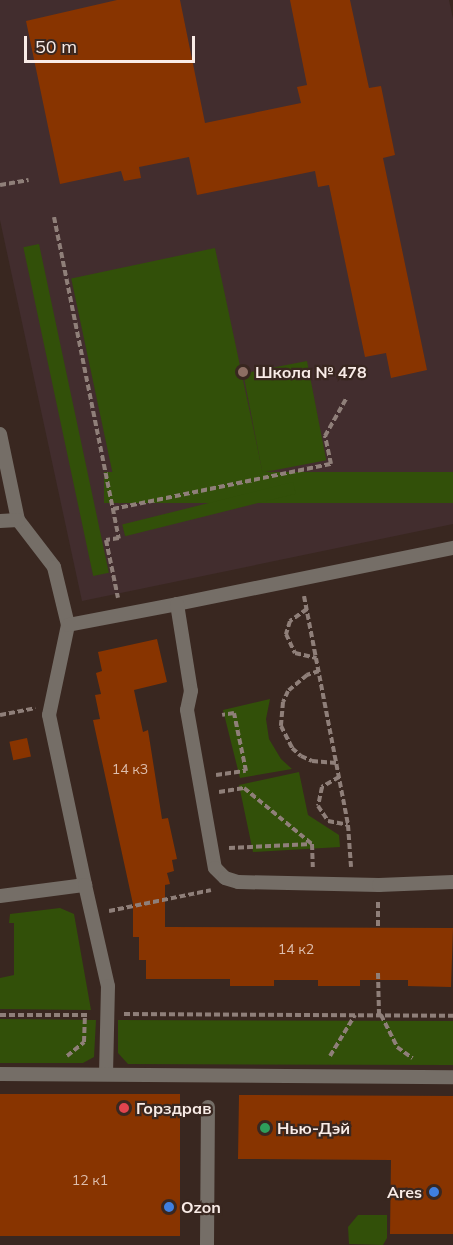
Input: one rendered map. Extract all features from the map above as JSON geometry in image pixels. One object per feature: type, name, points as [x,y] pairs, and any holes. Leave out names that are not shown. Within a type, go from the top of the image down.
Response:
[{"type":"lane","points":[[0,434],[18,520],[54,567],[68,626],[49,715],[108,986],[106,1074]]},
{"type":"lane","points":[[0,521],[18,520]]},
{"type":"lane","points":[[68,626],[453,548]]},
{"type":"lane","points":[[177,604],[191,691],[187,710],[215,868],[225,879],[238,882],[368,885],[453,882]]},
{"type":"lane","points":[[0,896],[85,885]]},
{"type":"lane","points":[[0,1074],[453,1077]]},
{"type":"lane","points":[[207,1245],[208,1107]]},
{"type":"path","points":[[0,186],[29,180]]},
{"type":"path","points":[[54,217],[119,538],[106,540],[119,602]]},
{"type":"path","points":[[113,509],[331,464],[325,435],[346,399]]},
{"type":"path","points":[[301,579],[348,825],[354,865],[347,872]]},
{"type":"path","points":[[306,609],[290,621],[286,634],[296,653],[316,658]]},
{"type":"path","points":[[319,671],[307,675],[288,691],[283,702],[281,726],[288,743],[301,756],[324,763],[336,763]]},
{"type":"path","points":[[0,715],[37,707]]},
{"type":"path","points":[[216,775],[246,771],[234,713],[222,715]]},
{"type":"path","points":[[339,777],[322,787],[318,806],[328,821],[348,825]]},
{"type":"path","points":[[219,792],[244,788],[312,844],[313,871]]},
{"type":"path","points":[[230,848],[312,844]]},
{"type":"path","points":[[104,912],[211,890]]},
{"type":"path","points":[[378,897],[378,928]]},
{"type":"path","points":[[378,973],[380,1015],[397,1047],[413,1059]]},
{"type":"path","points":[[0,1015],[453,1016]]},
{"type":"path","points":[[54,1056],[75,1052],[84,1042],[85,1015]]},
{"type":"path","points":[[330,1056],[355,1015]]},
{"type":"shaded area","name":"Школа № 478","points":[[0,0],[449,0],[453,19],[453,524],[82,601],[0,220]]},
{"type":"green space","points":[[39,244],[109,573],[93,576],[23,247]]},
{"type":"green space","points":[[215,248],[263,473],[119,504],[71,279]]},
{"type":"green space","points":[[307,361],[326,460],[262,473],[243,373]]},
{"type":"green space","points":[[104,472],[453,472],[453,503],[104,503]]},
{"type":"green space","points":[[293,482],[296,494],[125,536],[122,525]]},
{"type":"green space","points":[[270,699],[266,719],[269,739],[281,759],[292,769],[240,778],[223,710]]},
{"type":"green space","points":[[299,772],[308,815],[339,835],[340,847],[253,852],[239,785]]},
{"type":"green space","points":[[60,908],[74,914],[91,1010],[0,1009],[0,978],[14,975],[14,923],[9,923],[10,914]]},
{"type":"green space","points":[[0,1019],[96,1020],[94,1057],[83,1063],[0,1063]]},
{"type":"green space","points":[[118,1020],[453,1021],[453,1065],[128,1064],[118,1053]]},
{"type":"green space","points":[[358,1215],[387,1215],[387,1238],[383,1245],[349,1244],[348,1227]]},
{"type":"building","points":[[117,0],[180,0],[205,123],[301,103],[297,87],[307,85],[290,0],[350,0],[369,88],[381,86],[395,155],[383,158],[427,370],[391,378],[386,353],[365,357],[329,185],[318,187],[315,171],[197,195],[189,157],[139,167],[141,178],[124,181],[121,171],[60,184],[26,21]]},
{"type":"building","points":[[157,639],[167,682],[134,690],[143,732],[148,730],[162,819],[168,818],[177,859],[172,860],[174,871],[167,873],[170,884],[165,885],[165,927],[453,928],[451,987],[408,986],[408,980],[360,980],[360,986],[318,986],[318,980],[274,980],[274,986],[230,986],[230,979],[146,979],[146,960],[139,960],[139,937],[133,937],[133,904],[93,720],[100,719],[95,695],[101,694],[96,673],[102,671],[98,652]]},
{"type":"building","points":[[27,738],[31,757],[13,760],[9,742]]},
{"type":"building","points":[[0,1094],[180,1094],[180,1236],[0,1236]]},
{"type":"building","points":[[239,1095],[453,1096],[453,1234],[390,1234],[391,1160],[238,1159]]},
{"type":"place","name":"Школа № 478","points":[[243,372]]},
{"type":"place","name":"Горздрав","points":[[124,1108]]},
{"type":"place","name":"Нью-Дэй","points":[[265,1128]]},
{"type":"place","name":"Ares","points":[[434,1192]]},
{"type":"place","name":"Ozon","points":[[169,1207]]}]
